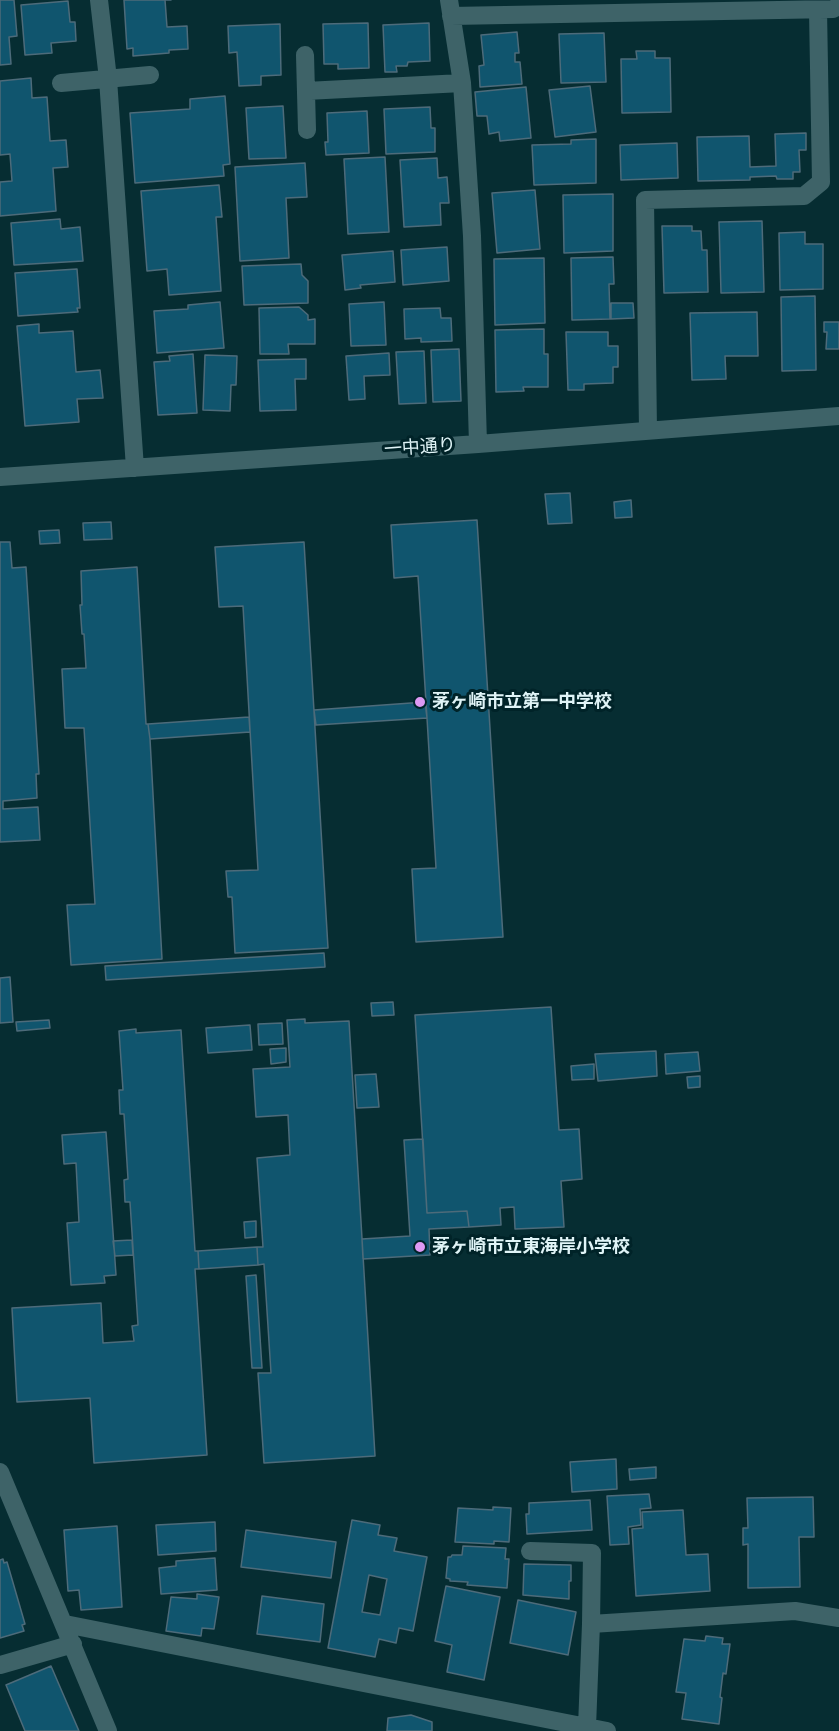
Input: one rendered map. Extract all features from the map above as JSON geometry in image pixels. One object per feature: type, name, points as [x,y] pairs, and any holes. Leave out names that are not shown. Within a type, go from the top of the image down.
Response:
[{"type":"street","points":[[99,0],[108,79],[135,468]]},
{"type":"street","points":[[478,444],[472,236],[462,83],[450,8],[818,10],[833,9],[839,6]]},
{"type":"street","points":[[648,431],[645,200],[804,196],[821,182],[830,144],[818,10]]},
{"type":"street","points":[[305,56],[307,130]]},
{"type":"street","points":[[62,83],[150,75]]},
{"type":"street","points":[[306,91],[462,83]]},
{"type":"street","name":"一中通り","points":[[0,477],[839,416]]},
{"type":"street","points":[[0,1472],[108,1731]]},
{"type":"street","points":[[530,1551],[592,1553],[587,1727]]},
{"type":"street","points":[[591,1624],[795,1611],[839,1618]]},
{"type":"street","points":[[64,1624],[607,1731]]},
{"type":"street","points":[[0,1665],[73,1644]]},
{"type":"building","points":[[0,0],[14,0],[17,36],[9,37],[11,64],[0,65]]},
{"type":"building","points":[[124,0],[165,0],[167,27],[187,26],[188,49],[133,56],[133,48],[127,49]]},
{"type":"building","points":[[68,1],[70,22],[75,22],[76,41],[51,43],[52,53],[25,55],[21,5]]},
{"type":"building","points":[[368,23],[369,68],[338,69],[338,64],[324,64],[323,24]]},
{"type":"building","points":[[429,23],[430,61],[408,62],[407,66],[396,66],[397,72],[385,72],[383,25]]},
{"type":"building","points":[[280,24],[281,75],[261,76],[261,85],[239,86],[237,52],[229,53],[228,26]]},
{"type":"building","points":[[517,32],[519,53],[515,53],[515,62],[520,62],[522,84],[480,87],[479,66],[484,65],[481,35]]},
{"type":"building","points":[[604,33],[606,82],[561,83],[559,34]]},
{"type":"building","points":[[636,51],[655,51],[655,58],[670,58],[671,112],[622,113],[621,59],[637,59]]},
{"type":"building","points":[[31,78],[32,98],[47,97],[50,141],[66,140],[68,167],[53,168],[56,211],[0,216],[0,182],[12,181],[10,154],[0,155],[0,81]]},
{"type":"building","points":[[590,86],[596,132],[555,137],[549,90]]},
{"type":"building","points":[[526,87],[531,138],[500,141],[499,132],[489,134],[487,116],[477,116],[475,92]]},
{"type":"building","points":[[225,96],[230,164],[223,165],[224,176],[135,183],[130,113],[190,109],[190,99]]},
{"type":"building","points":[[283,106],[286,158],[249,159],[246,108]]},
{"type":"building","points":[[430,107],[431,128],[435,128],[435,152],[386,154],[384,109]]},
{"type":"building","points":[[367,111],[369,153],[326,155],[327,113]]},
{"type":"building","points":[[806,133],[806,150],[799,150],[800,172],[793,172],[793,179],[777,179],[776,176],[750,177],[750,180],[698,181],[697,137],[749,136],[750,167],[776,166],[775,134]]},
{"type":"building","points":[[596,139],[596,183],[534,185],[532,145],[571,144],[571,140]]},
{"type":"building","points":[[677,143],[678,178],[621,180],[620,145]]},
{"type":"building","points":[[385,157],[389,232],[348,234],[344,159]]},
{"type":"building","points":[[437,158],[438,178],[447,177],[449,203],[440,203],[441,225],[404,227],[400,160]]},
{"type":"building","points":[[305,163],[307,197],[286,198],[289,258],[240,261],[235,167]]},
{"type":"building","points":[[219,185],[222,217],[216,217],[221,291],[169,295],[167,269],[147,271],[141,191]]},
{"type":"building","points":[[535,190],[540,249],[497,253],[492,193]]},
{"type":"building","points":[[613,194],[613,251],[564,253],[563,195]]},
{"type":"building","points":[[60,219],[61,229],[80,227],[83,261],[14,265],[11,223]]},
{"type":"building","points":[[762,221],[764,292],[721,293],[719,222]]},
{"type":"building","points":[[662,226],[692,226],[692,231],[701,231],[702,250],[707,250],[708,292],[664,293]]},
{"type":"building","points":[[805,232],[805,244],[823,244],[823,289],[780,290],[779,233]]},
{"type":"building","points":[[447,247],[449,281],[403,285],[401,250]]},
{"type":"building","points":[[393,251],[395,282],[360,285],[361,288],[345,290],[342,255]]},
{"type":"building","points":[[613,257],[614,284],[609,284],[610,319],[572,320],[571,258]]},
{"type":"building","points":[[544,258],[545,323],[495,325],[494,259]]},
{"type":"building","points":[[301,264],[302,275],[308,281],[308,303],[244,305],[242,266]]},
{"type":"building","points":[[77,269],[80,308],[77,308],[78,312],[18,316],[15,273]]},
{"type":"building","points":[[815,296],[816,370],[782,371],[781,297]]},
{"type":"building","points":[[220,302],[224,348],[157,353],[154,311],[188,309],[188,305]]},
{"type":"building","points":[[384,302],[386,345],[351,346],[349,304]]},
{"type":"building","points":[[611,303],[633,303],[634,318],[611,319]]},
{"type":"building","points":[[299,307],[308,315],[308,320],[315,319],[315,344],[288,344],[289,354],[260,354],[259,308]]},
{"type":"building","points":[[440,308],[441,318],[451,318],[452,341],[421,342],[421,338],[405,339],[404,309]]},
{"type":"building","points":[[757,312],[758,356],[725,356],[726,379],[692,380],[690,313]]},
{"type":"building","points":[[824,322],[839,322],[839,349],[826,349],[827,332],[824,332]]},
{"type":"building","points":[[39,324],[39,333],[73,331],[76,372],[100,370],[103,398],[77,399],[79,422],[25,426],[17,326]]},
{"type":"building","points":[[544,329],[544,354],[548,354],[548,387],[523,387],[524,391],[496,392],[495,330]]},
{"type":"building","points":[[566,332],[608,332],[608,346],[618,346],[618,367],[613,367],[613,383],[584,384],[584,390],[568,390]]},
{"type":"building","points":[[459,349],[461,401],[433,402],[431,350]]},
{"type":"building","points":[[424,351],[426,403],[399,404],[396,352]]},
{"type":"building","points":[[389,353],[390,375],[364,376],[365,399],[349,400],[346,356]]},
{"type":"building","points":[[193,354],[197,413],[158,415],[154,362],[170,361],[169,356]]},
{"type":"building","points":[[205,355],[237,356],[236,385],[231,385],[230,411],[203,410]]},
{"type":"building","points":[[306,359],[306,379],[295,379],[296,410],[260,411],[258,360]]},
{"type":"building","points":[[570,493],[572,523],[548,524],[545,494]]},
{"type":"building","points":[[631,500],[632,517],[615,518],[614,502]]},
{"type":"building","points":[[477,520],[503,937],[416,942],[412,869],[436,868],[418,576],[394,578],[391,525]]},
{"type":"building","points":[[111,522],[112,539],[84,540],[83,523]]},
{"type":"building","points":[[59,530],[60,543],[40,544],[39,531]]},
{"type":"building","points":[[0,542],[10,542],[12,568],[26,567],[39,774],[36,774],[37,798],[3,801],[3,809],[38,807],[40,840],[0,842]]},
{"type":"building","points":[[304,542],[328,948],[235,953],[232,897],[228,897],[226,871],[258,870],[243,606],[219,607],[215,547]]},
{"type":"building","points":[[137,567],[146,724],[148,724],[150,739],[162,959],[71,965],[67,905],[95,904],[84,728],[65,728],[62,669],[86,668],[80,605],[82,605],[81,571]]},
{"type":"building","points":[[425,702],[427,718],[316,725],[314,710]]},
{"type":"building","points":[[249,717],[250,732],[150,739],[148,724]]},
{"type":"building","points":[[324,953],[325,967],[106,980],[105,966]]},
{"type":"building","points":[[10,977],[13,1022],[0,1023],[0,978]]},
{"type":"building","points":[[393,1002],[394,1015],[372,1016],[371,1003]]},
{"type":"building","points":[[551,1007],[559,1130],[579,1129],[582,1179],[561,1181],[564,1227],[515,1229],[514,1207],[500,1208],[501,1225],[469,1227],[467,1211],[427,1213],[415,1015]]},
{"type":"building","points":[[305,1019],[305,1023],[349,1021],[375,1456],[264,1463],[258,1373],[271,1373],[264,1264],[258,1265],[257,1247],[263,1247],[257,1158],[290,1155],[288,1115],[256,1117],[253,1069],[290,1067],[287,1020]]},
{"type":"building","points":[[49,1020],[50,1028],[17,1031],[16,1022]]},
{"type":"building","points":[[282,1023],[283,1044],[259,1045],[258,1024]]},
{"type":"building","points":[[250,1025],[252,1050],[208,1053],[206,1028]]},
{"type":"building","points":[[136,1029],[136,1033],[181,1030],[195,1251],[198,1251],[199,1269],[195,1269],[207,1455],[94,1463],[90,1398],[17,1402],[12,1308],[101,1303],[103,1343],[134,1341],[132,1326],[138,1325],[130,1202],[125,1202],[124,1180],[128,1179],[124,1114],[120,1114],[119,1090],[123,1090],[119,1031]]},
{"type":"building","points":[[286,1048],[286,1062],[271,1064],[270,1049]]},
{"type":"building","points":[[656,1051],[657,1076],[598,1081],[595,1054]]},
{"type":"building","points":[[698,1052],[700,1071],[666,1074],[665,1054]]},
{"type":"building","points":[[594,1064],[594,1079],[572,1080],[571,1066]]},
{"type":"building","points":[[376,1074],[379,1107],[357,1108],[355,1075]]},
{"type":"building","points":[[700,1076],[700,1087],[688,1088],[687,1077]]},
{"type":"building","points":[[106,1132],[116,1275],[104,1276],[105,1283],[71,1285],[67,1223],[79,1222],[76,1163],[64,1164],[62,1135]]},
{"type":"building","points":[[423,1139],[427,1213],[467,1211],[469,1227],[429,1229],[430,1255],[363,1259],[362,1239],[410,1236],[404,1140]]},
{"type":"building","points":[[256,1221],[256,1237],[245,1238],[244,1222]]},
{"type":"building","points":[[132,1240],[133,1255],[115,1256],[113,1241]]},
{"type":"building","points":[[257,1247],[258,1265],[199,1269],[198,1251]]},
{"type":"building","points":[[256,1275],[262,1368],[252,1368],[246,1276]]},
{"type":"building","points":[[616,1459],[617,1489],[572,1492],[570,1462]]},
{"type":"building","points":[[656,1467],[656,1478],[630,1480],[629,1469]]},
{"type":"building","points":[[649,1494],[651,1508],[640,1509],[641,1525],[628,1527],[629,1544],[610,1545],[607,1496]]},
{"type":"building","points":[[813,1497],[814,1537],[799,1537],[800,1587],[748,1588],[748,1544],[743,1545],[743,1528],[748,1528],[747,1498]]},
{"type":"building","points":[[590,1500],[592,1530],[527,1534],[526,1514],[529,1514],[529,1503]]},
{"type":"building","points":[[493,1507],[511,1508],[509,1542],[494,1541],[494,1544],[455,1542],[458,1508],[493,1510]]},
{"type":"building","points":[[683,1510],[686,1555],[708,1554],[710,1591],[636,1596],[632,1529],[643,1528],[642,1512]]},
{"type":"building","points":[[352,1520],[380,1525],[378,1535],[397,1538],[394,1551],[427,1557],[413,1631],[399,1628],[396,1643],[379,1639],[375,1657],[328,1648]],"holes":[[[369,1575],[387,1579],[380,1615],[362,1612]]]},
{"type":"building","points":[[215,1522],[216,1551],[158,1555],[156,1525]]},
{"type":"building","points":[[117,1526],[122,1607],[81,1610],[79,1590],[68,1591],[64,1530]]},
{"type":"building","points":[[246,1530],[336,1542],[331,1578],[241,1567]]},
{"type":"building","points":[[463,1546],[506,1548],[505,1559],[509,1559],[507,1588],[467,1585],[468,1582],[450,1581],[446,1578],[448,1557],[462,1555]]},
{"type":"building","points":[[215,1558],[217,1590],[161,1594],[159,1568],[176,1566],[176,1561]]},
{"type":"building","points":[[3,1559],[4,1563],[7,1562],[25,1624],[22,1625],[24,1631],[0,1638],[0,1560]]},
{"type":"building","points":[[524,1564],[571,1565],[569,1599],[523,1595]]},
{"type":"building","points":[[446,1586],[500,1597],[484,1680],[447,1672],[452,1645],[435,1641]]},
{"type":"building","points":[[197,1594],[219,1597],[214,1629],[202,1628],[201,1636],[166,1631],[171,1597],[197,1599]]},
{"type":"building","points":[[262,1596],[324,1604],[320,1642],[257,1634]]},
{"type":"building","points":[[518,1600],[576,1612],[568,1655],[510,1643]]},
{"type":"building","points":[[706,1636],[723,1638],[722,1644],[730,1644],[726,1674],[723,1673],[719,1724],[682,1719],[686,1693],[676,1692],[684,1639],[705,1641]]},
{"type":"building","points":[[51,1666],[79,1731],[25,1731],[6,1685]]},
{"type":"building","points":[[411,1715],[432,1722],[432,1731],[387,1731],[388,1718]]},
{"type":"place","name":"茅ヶ崎市立第一中学校","points":[[420,702]]},
{"type":"place","name":"茅ヶ崎市立東海岸小学校","points":[[420,1247]]}]
